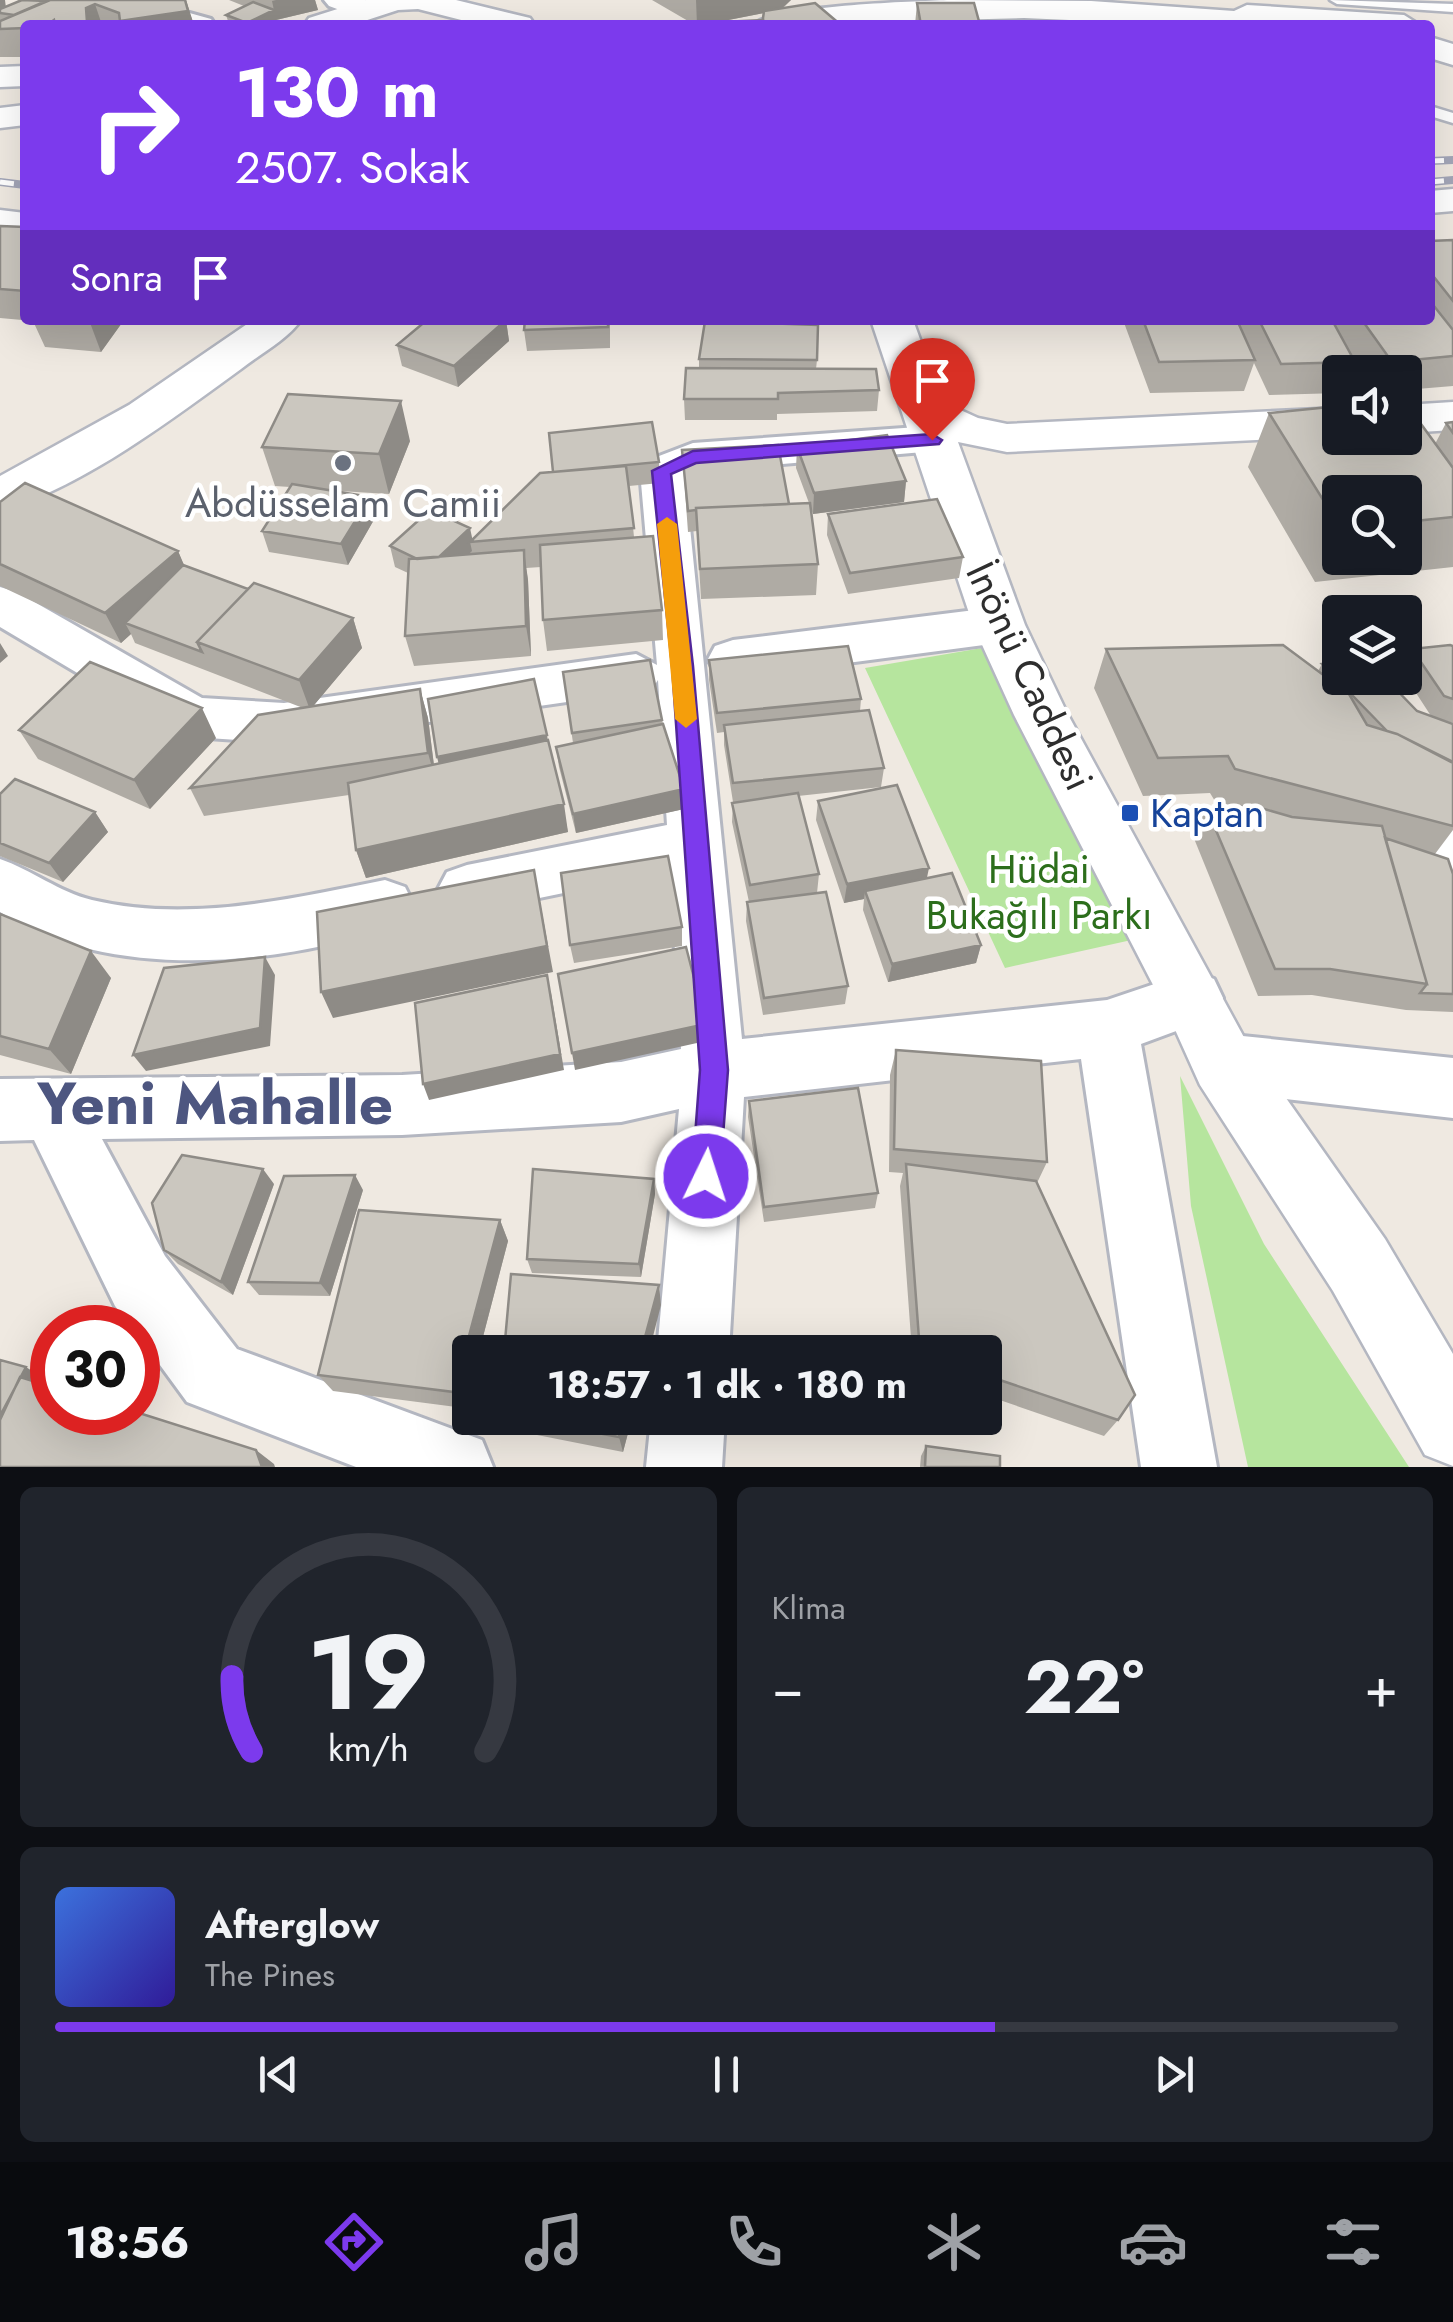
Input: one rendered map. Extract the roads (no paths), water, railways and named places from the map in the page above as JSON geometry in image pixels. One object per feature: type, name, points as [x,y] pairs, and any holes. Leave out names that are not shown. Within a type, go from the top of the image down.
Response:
[{"type":"street","points":[[110,0],[182,20]]},
{"type":"street","points":[[328,20],[352,5],[418,0],[499,20]]},
{"type":"street","points":[[796,20],[829,14],[1001,17],[1035,9],[1110,3],[1337,20]]},
{"type":"street","points":[[1035,9],[1205,20]]},
{"type":"street","points":[[1035,9],[1084,20]]},
{"type":"street","points":[[0,495],[74,461],[168,404],[273,325]]},
{"type":"street","name":"İnönü Caddesi","points":[[894,325],[999,625],[1040,715],[1193,998],[1223,1062],[1359,1265],[1453,1427]]},
{"type":"street","points":[[1422,417],[1453,416]]},
{"type":"street","points":[[694,1335],[714,1070],[682,666],[662,471],[693,457],[927,424],[1007,438],[1322,423]]},
{"type":"street","points":[[955,503],[973,468],[1007,438]]},
{"type":"street","points":[[0,604],[193,717],[284,723],[999,625]]},
{"type":"street","points":[[1453,831],[1446,843],[1453,887]]},
{"type":"street","points":[[0,883],[54,913],[142,934],[210,936],[346,914],[694,843]]},
{"type":"street","points":[[26,1109],[442,1103],[621,1092],[714,1070],[1107,1028],[1193,998]]},
{"type":"street","points":[[1107,1028],[1179,1467]]},
{"type":"street","points":[[1223,1062],[1453,1088]]},
{"type":"street","points":[[26,1109],[140,1281],[214,1376],[455,1467]]},
{"type":"street","points":[[684,1467],[687,1435]]},
{"type":"lane","points":[[1337,0],[1453,8]]},
{"type":"railway","points":[[1435,161],[1453,160]]},
{"type":"railway","points":[[1435,182],[1453,180]]},
{"type":"railway","points":[[0,182],[20,184]]},
{"type":"place","name":"Abdüsselam Camii","points":[[343,463]]},
{"type":"place","name":"Kaptan","points":[[1130,813]]},
{"type":"district","name":"Yeni Mahalle","points":[[215,1103]]},
{"type":"park label","name":"Hüdai Bukağılı Parkı","points":[[1039,892]]}]
